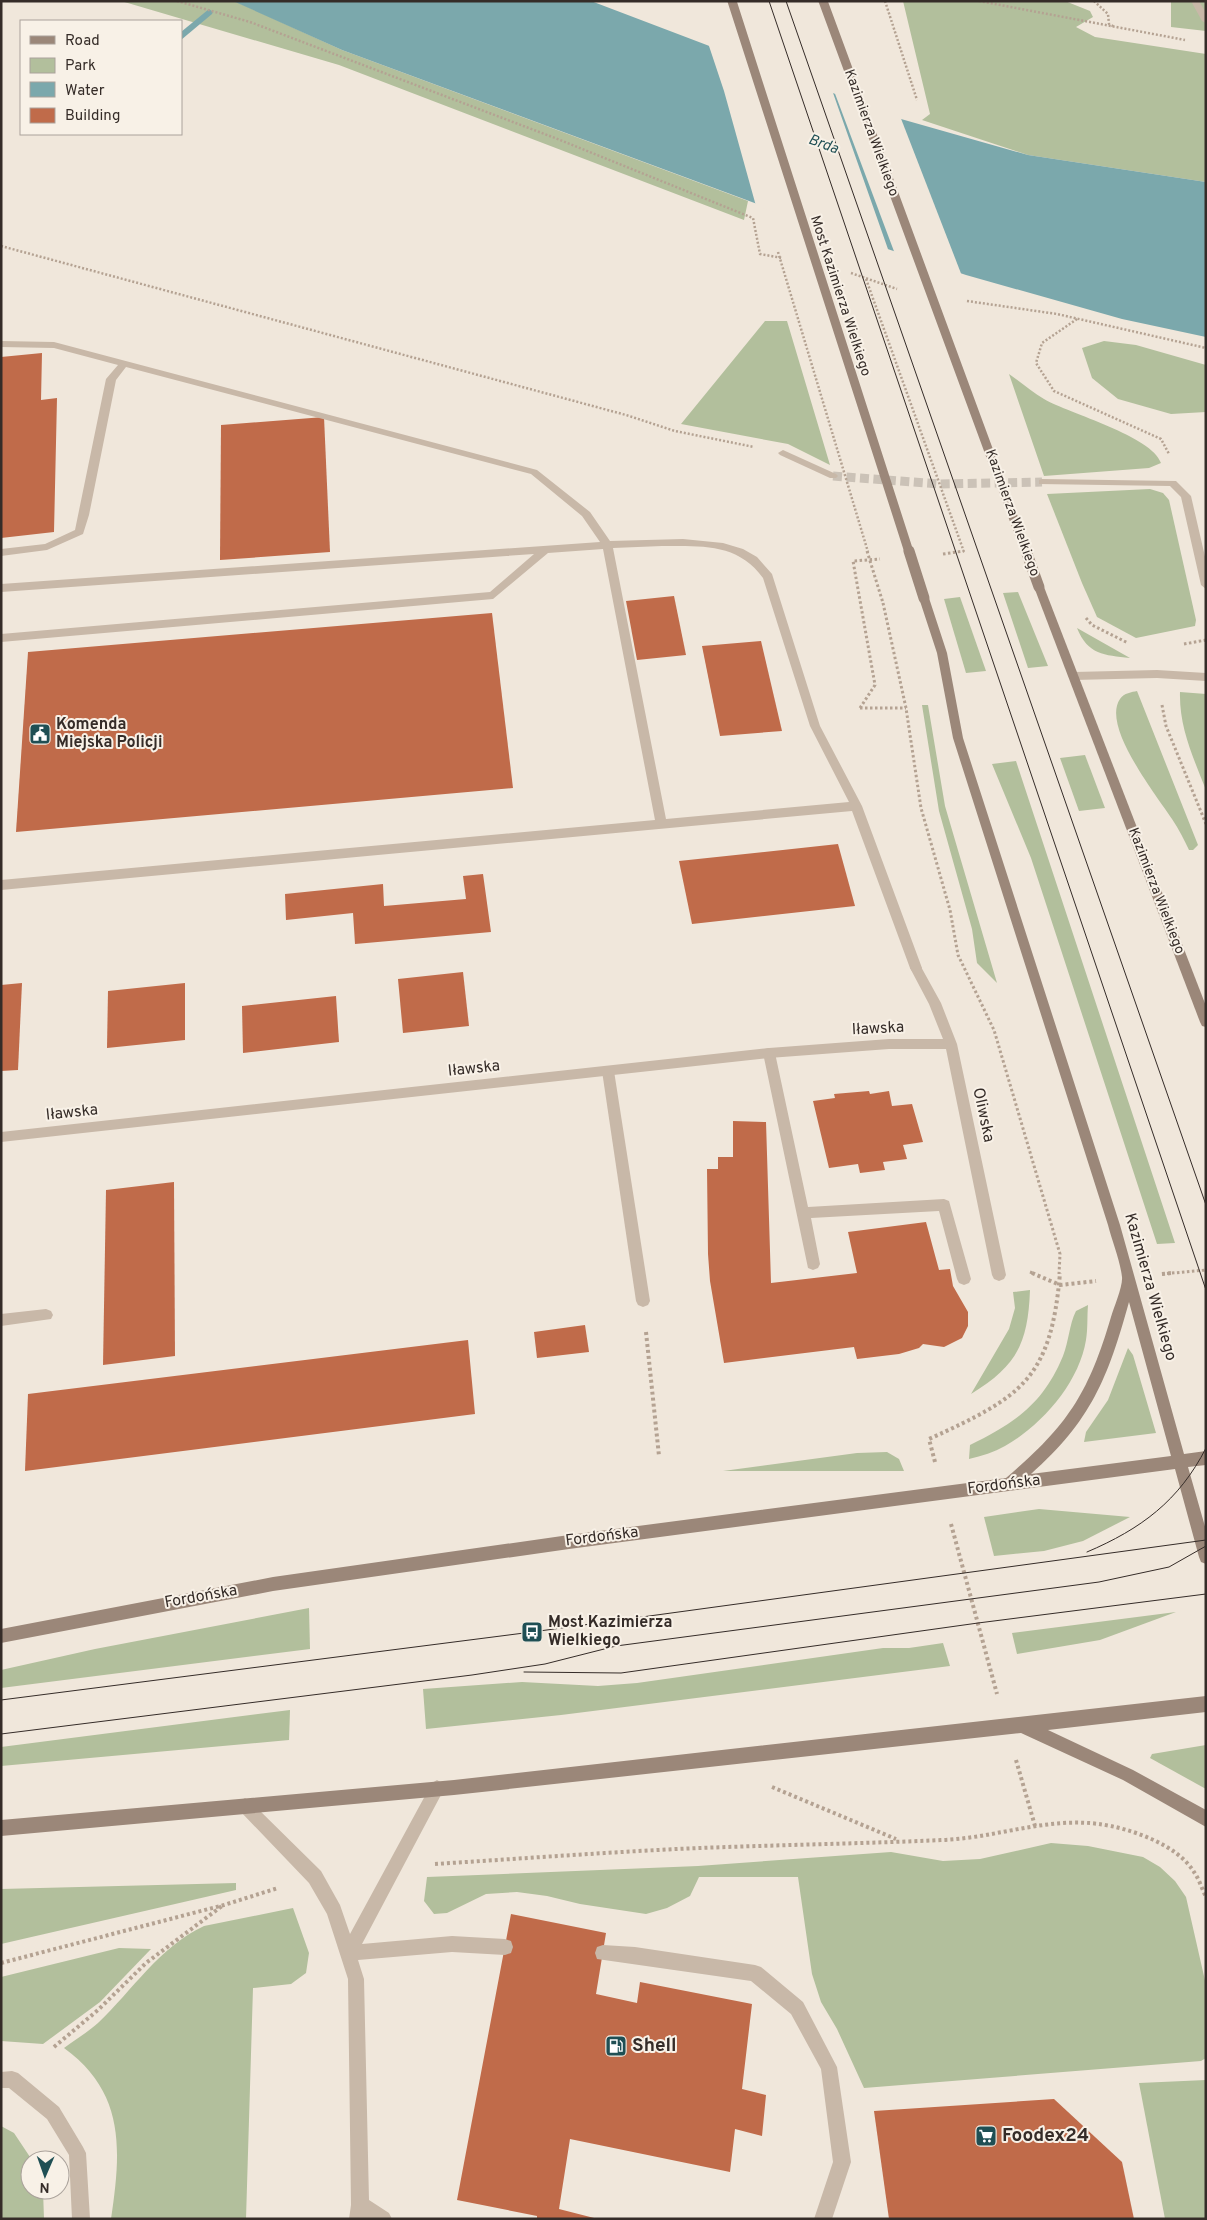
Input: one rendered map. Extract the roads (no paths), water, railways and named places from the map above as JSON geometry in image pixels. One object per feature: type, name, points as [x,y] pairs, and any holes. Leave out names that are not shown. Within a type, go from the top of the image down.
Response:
[{"type":"main road","name":"Most Kazimierza Wielkiego","points":[[732,1],[924,598]]},
{"type":"main road","name":"Kazimierza Wielkiego","points":[[823,1],[1039,588],[1206,1022]]},
{"type":"main road","name":"Kazimierza Wielkiego","points":[[924,598],[942,653],[958,738],[1114,1225],[1206,1557]]},
{"type":"main road","points":[[1008,1484],[1041,1456],[1068,1428],[1091,1392],[1105,1357],[1129,1277]]},
{"type":"main road","name":"Fordońska","points":[[1,1636],[273,1584],[569,1542],[1206,1458]]},
{"type":"main road","points":[[1,1828],[437,1788],[1206,1704]]},
{"type":"main road","points":[[1021,1725],[1128,1775],[1206,1819]]},
{"type":"street","points":[[1196,1],[1206,22]]},
{"type":"street","points":[[1,344],[54,344],[534,472],[586,514],[608,545],[661,824]]},
{"type":"street","points":[[1,553],[48,547],[78,532],[84,515],[111,380],[125,363]]},
{"type":"street","points":[[782,453],[833,476]]},
{"type":"street","points":[[1042,482],[1173,483],[1186,496],[1206,585]]},
{"type":"street","name":"Oliwska","points":[[1,588],[546,549],[694,541],[731,549],[753,559],[768,577],[815,726],[856,806],[916,968],[935,1003],[951,1044],[999,1275]]},
{"type":"street","points":[[1,638],[493,595],[546,549]]},
{"type":"street","points":[[1074,676],[1157,674],[1206,677]]},
{"type":"street","points":[[1,885],[856,806]]},
{"type":"street","name":"Iławska","points":[[1,1137],[769,1052],[889,1044],[951,1044]]},
{"type":"street","points":[[769,1052],[813,1264]]},
{"type":"street","points":[[608,1071],[643,1301]]},
{"type":"street","points":[[803,1212],[944,1205],[964,1279]]},
{"type":"street","points":[[1,1320],[46,1315]]},
{"type":"street","points":[[348,1954],[437,1788]]},
{"type":"street","points":[[245,1806],[315,1877],[334,1911],[356,1979],[359,2212],[383,2219]]},
{"type":"street","points":[[348,1954],[452,1944],[505,1947]]},
{"type":"street","points":[[603,1953],[635,1955],[755,1973],[797,2008],[830,2067],[842,2162],[822,2219]]},
{"type":"street","points":[[1,2080],[12,2079],[53,2113],[77,2153],[81,2219]]},
{"type":"water","name":"Brda","points":[[233,1],[591,1],[901,119],[1028,155],[1206,182],[1206,337],[1122,319],[966,275],[803,221],[342,50]]},
{"type":"waterway","points":[[182,36],[209,12]]},
{"type":"tunnel","points":[[833,476],[940,484],[1042,482]]},
{"type":"tram line","points":[[769,1],[1206,1290]]},
{"type":"tram line","points":[[786,1],[1206,1205]]},
{"type":"tram line","points":[[1087,1552],[1125,1534],[1157,1511],[1184,1483],[1206,1448]]},
{"type":"tram line","points":[[1,1700],[532,1632],[1206,1540]]},
{"type":"tram line","points":[[1,1734],[472,1675],[545,1664],[616,1646],[1099,1582],[1169,1567],[1206,1546]]},
{"type":"tram line","points":[[524,1672],[621,1673],[978,1623],[1206,1594]]},
{"type":"place","name":"Komenda Miejska Policji","points":[[40,734]]},
{"type":"place","name":"Most Kazimierza Wielkiego","points":[[532,1632]]},
{"type":"place","name":"Shell","points":[[616,2046]]},
{"type":"place","name":"Foodex24","points":[[986,2136]]}]
